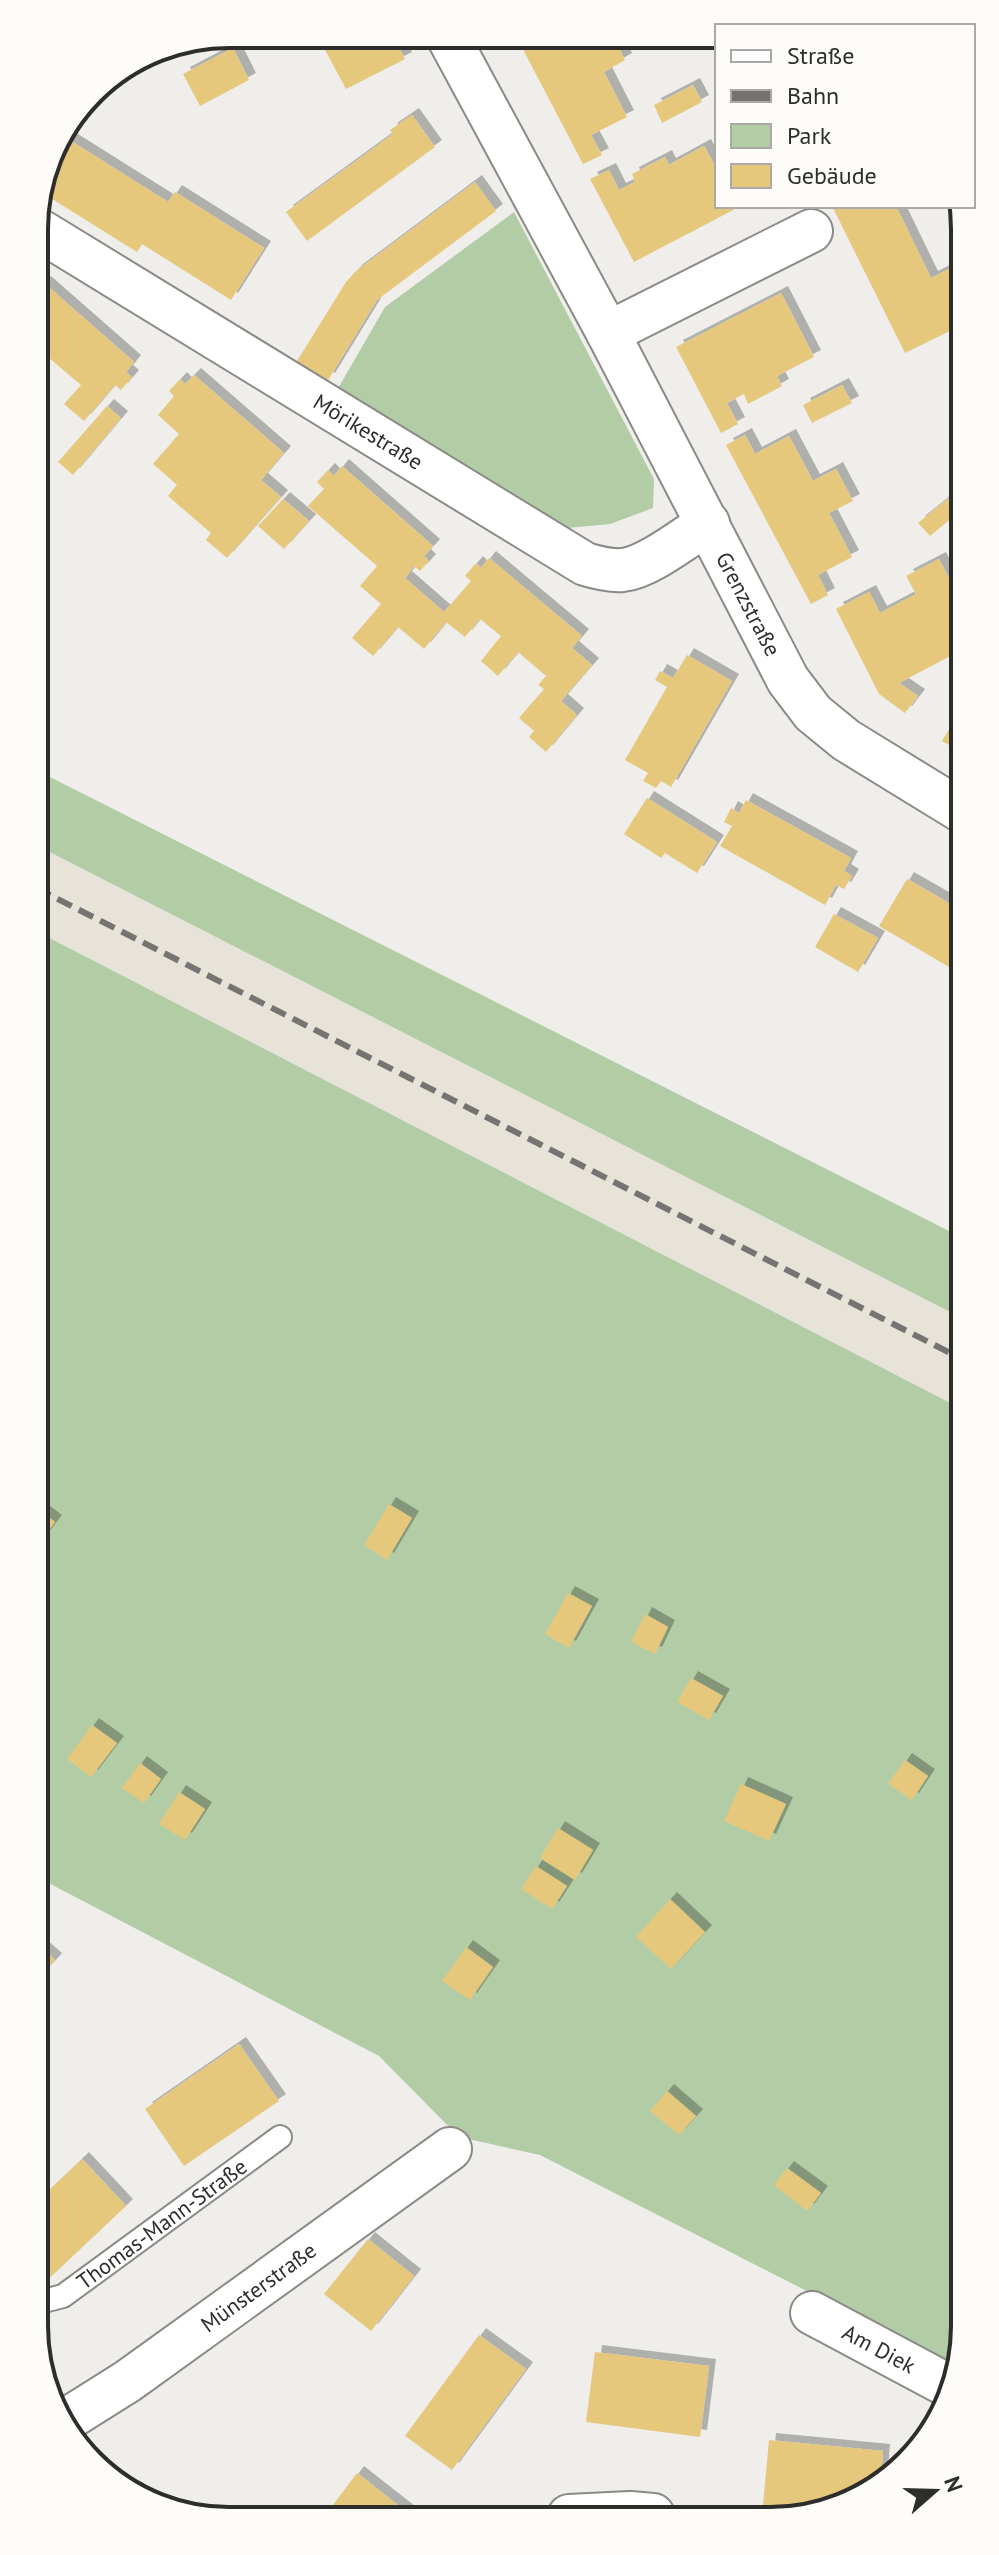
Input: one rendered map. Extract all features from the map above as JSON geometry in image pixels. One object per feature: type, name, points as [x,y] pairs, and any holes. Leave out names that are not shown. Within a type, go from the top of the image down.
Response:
[{"type":"street","name":"Grenzstraße","points":[[454,48],[608,333],[788,680],[813,713],[846,740],[951,804]]},
{"type":"street","points":[[608,333],[811,231]]},
{"type":"street","name":"Mörikestraße","points":[[48,236],[585,564],[607,570],[627,570],[708,523]]},
{"type":"street","name":"Münsterstraße","points":[[72,2416],[128,2381],[450,2149]]},
{"type":"street","name":"Am Diek","points":[[812,2313],[942,2382]]},
{"type":"lane","name":"Thomas-Mann-Straße","points":[[48,2300],[63,2296],[280,2137]]},
{"type":"shaded area","points":[[48,851],[951,1312],[951,1403],[48,937]]},
{"type":"green space","points":[[514,212],[654,479],[653,508],[610,524],[568,528],[511,508],[333,397],[385,307]]},
{"type":"green space","points":[[48,776],[951,1232],[951,1312],[48,851]]},
{"type":"green space","points":[[48,937],[951,1403],[951,2338],[948,2363],[540,2155],[459,2137],[379,2056],[48,1883]]},
{"type":"building","points":[[233,48],[249,80],[200,106],[183,74]]},
{"type":"building","points":[[324,48],[399,48],[405,59],[346,89]]},
{"type":"building","points":[[522,48],[619,48],[625,60],[604,72],[627,117],[591,135],[602,155],[583,164]]},
{"type":"building","points":[[693,85],[702,102],[662,123],[654,105]]},
{"type":"building","points":[[412,115],[435,147],[307,241],[286,212],[393,134],[390,130]]},
{"type":"building","points":[[71,141],[168,202],[175,192],[264,248],[231,300],[142,244],[137,252],[50,198],[62,159]]},
{"type":"building","points":[[704,146],[715,166],[715,208],[737,208],[634,262],[590,179],[609,170],[619,190],[635,182],[632,174],[665,157],[669,165]]},
{"type":"building","points":[[475,182],[496,211],[377,300],[328,380],[297,361],[356,271]]},
{"type":"building","points":[[833,208],[897,208],[931,278],[951,268],[951,330],[905,353]]},
{"type":"building","points":[[48,287],[134,362],[126,372],[132,377],[121,390],[115,385],[84,421],[64,404],[81,385],[48,357]]},
{"type":"building","points":[[781,293],[814,357],[777,376],[782,386],[767,394],[748,404],[744,394],[727,403],[738,424],[721,433],[676,347]]},
{"type":"building","points":[[194,375],[284,453],[261,480],[281,497],[227,558],[206,540],[211,533],[168,496],[177,485],[153,464],[179,434],[158,415],[174,396],[169,391],[180,379],[185,384]]},
{"type":"building","points":[[842,385],[852,403],[812,423],[803,405]]},
{"type":"building","points":[[107,406],[121,418],[73,475],[58,462]]},
{"type":"building","points":[[745,435],[755,454],[789,436],[813,481],[836,469],[853,501],[829,513],[852,557],[818,575],[828,595],[811,604],[726,445]]},
{"type":"building","points":[[342,466],[433,546],[424,556],[429,561],[420,571],[414,566],[405,578],[444,612],[471,581],[465,576],[476,563],[481,568],[489,558],[582,636],[572,648],[592,665],[561,701],[577,715],[546,752],[529,737],[534,731],[519,718],[544,689],[538,685],[546,676],[518,652],[498,676],[481,661],[501,636],[480,619],[465,637],[446,622],[424,649],[398,627],[373,656],[352,638],[381,604],[360,586],[377,566],[308,506],[324,489],[317,482],[328,470],[334,476]]},
{"type":"building","points":[[949,498],[951,519],[930,536],[918,523]]},
{"type":"building","points":[[283,499],[309,521],[284,549],[258,526]]},
{"type":"building","points":[[939,559],[951,582],[951,656],[899,683],[918,696],[905,713],[879,694],[836,609],[869,592],[880,613],[916,594],[906,576]]},
{"type":"building","points":[[687,655],[732,681],[671,787],[661,781],[656,788],[643,781],[648,773],[625,760],[667,687],[655,680],[660,671],[673,678]]},
{"type":"building","points":[[951,726],[951,746],[942,741]]},
{"type":"building","points":[[647,798],[717,842],[697,873],[665,853],[661,858],[624,834]]},
{"type":"building","points":[[746,800],[851,858],[844,871],[852,876],[844,889],[836,885],[825,905],[720,846],[732,826],[724,822],[731,808],[739,813]]},
{"type":"building","points":[[907,879],[951,904],[951,968],[879,926]]},
{"type":"building","points":[[834,914],[878,938],[858,972],[815,947]]},
{"type":"building","points":[[389,1504],[412,1518],[387,1560],[364,1545]]},
{"type":"building","points":[[48,1517],[55,1522],[48,1531]]},
{"type":"building","points":[[568,1593],[592,1606],[569,1648],[545,1634]]},
{"type":"building","points":[[645,1614],[668,1627],[655,1654],[631,1642]]},
{"type":"building","points":[[691,1678],[723,1696],[709,1720],[677,1702]]},
{"type":"building","points":[[92,1725],[117,1743],[91,1777],[67,1759]]},
{"type":"building","points":[[905,1760],[928,1776],[912,1800],[888,1784]]},
{"type":"building","points":[[140,1763],[161,1779],[144,1803],[122,1788]]},
{"type":"building","points":[[741,1784],[786,1804],[769,1841],[724,1821]]},
{"type":"building","points":[[179,1792],[205,1809],[185,1840],[159,1824]]},
{"type":"building","points":[[558,1828],[593,1850],[575,1880],[540,1858]]},
{"type":"building","points":[[536,1866],[567,1886],[552,1909],[521,1889]]},
{"type":"building","points":[[670,1899],[705,1932],[671,1969],[636,1937]]},
{"type":"building","points":[[466,1947],[493,1967],[470,2000],[442,1981]]},
{"type":"building","points":[[48,1954],[55,1960],[48,1968]]},
{"type":"building","points":[[239,2044],[279,2101],[184,2166],[145,2109]]},
{"type":"building","points":[[667,2091],[696,2116],[679,2135],[650,2111]]},
{"type":"building","points":[[82,2159],[126,2206],[48,2279],[48,2191]]},
{"type":"building","points":[[787,2168],[821,2193],[807,2211],[774,2185]]},
{"type":"building","points":[[368,2239],[414,2276],[371,2331],[324,2294]]},
{"type":"building","points":[[479,2335],[526,2369],[452,2470],[405,2436]]},
{"type":"building","points":[[595,2352],[709,2366],[700,2437],[586,2422]]},
{"type":"building","points":[[769,2440],[883,2451],[882,2469],[840,2493],[794,2505],[763,2505]]},
{"type":"building","points":[[357,2473],[400,2507],[332,2507]]},
{"type":"railway","points":[[48,894],[951,1353]]}]
